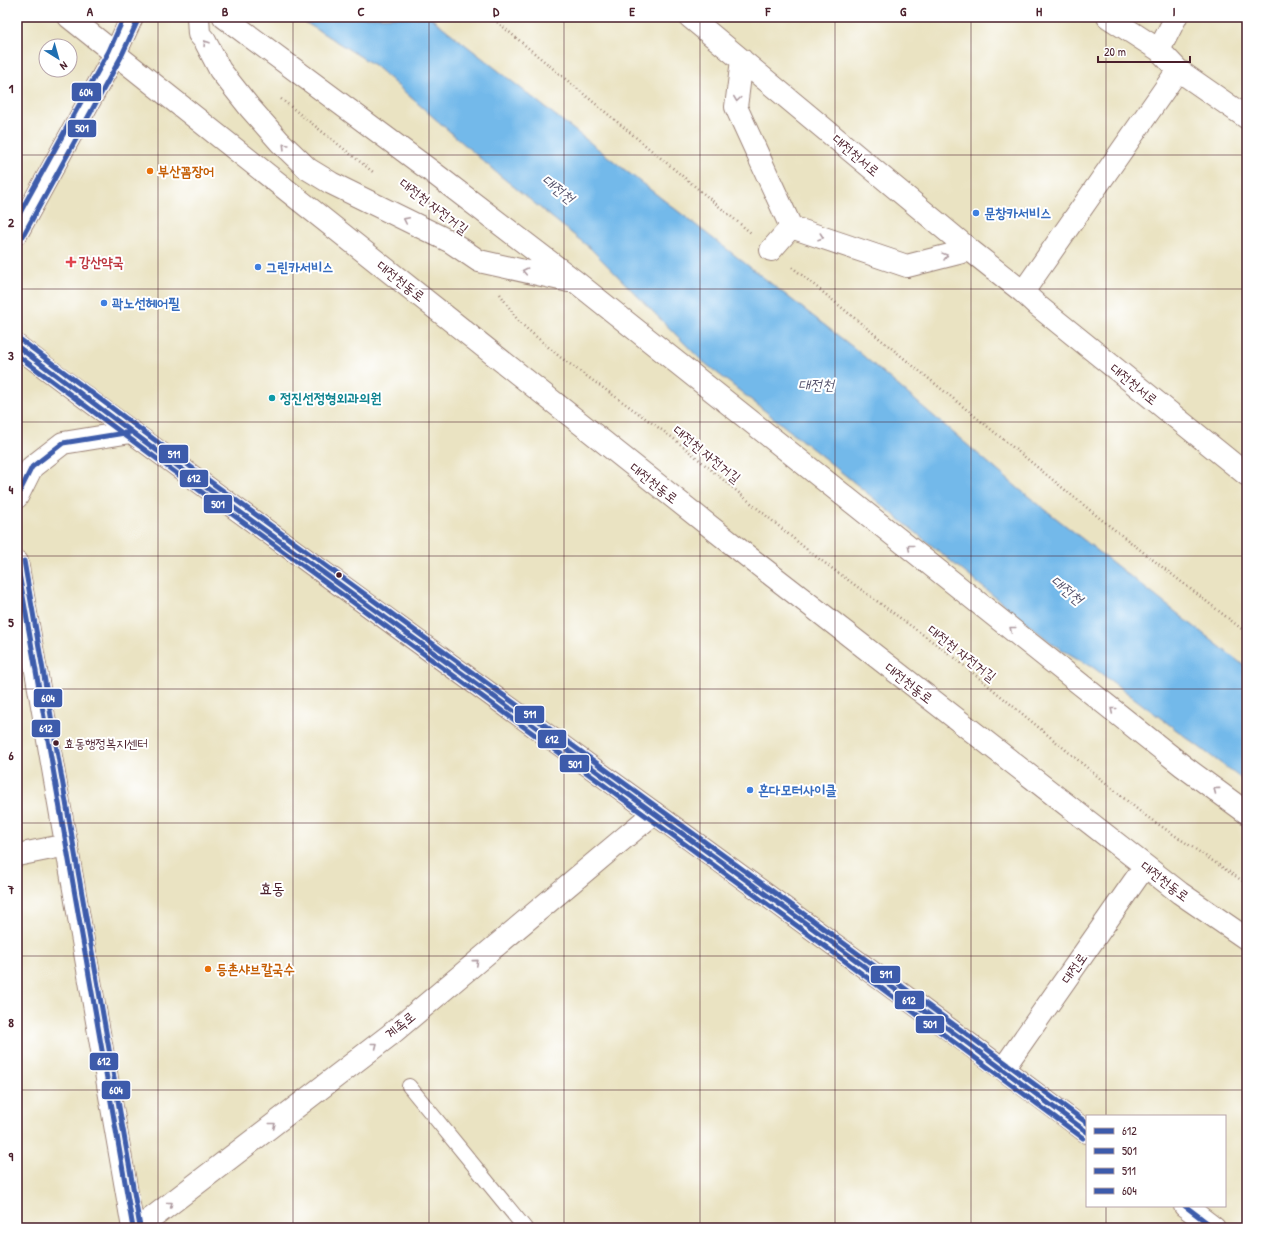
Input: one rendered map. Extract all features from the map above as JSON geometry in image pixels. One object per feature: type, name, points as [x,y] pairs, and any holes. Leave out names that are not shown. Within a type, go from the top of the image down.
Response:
[{"type":"street","name":"대전천동로","points":[[69,17],[757,564],[1180,893],[1247,939]]},
{"type":"street","points":[[17,233],[115,54],[132,17]]},
{"type":"street","points":[[198,17],[199,34],[205,41],[220,70],[250,108],[280,142],[308,169],[331,183],[451,242],[479,261],[576,282]]},
{"type":"street","points":[[224,17],[435,174],[576,282],[1183,766],[1247,813]]},
{"type":"street","name":"대전천서로","points":[[690,17],[970,250],[1247,476]]},
{"type":"street","points":[[1108,17],[1159,50],[1178,70],[1247,118]]},
{"type":"street","points":[[1159,50],[1176,17]]},
{"type":"street","points":[[742,60],[736,106],[791,227],[907,266],[970,250]]},
{"type":"street","points":[[1023,292],[1178,70]]},
{"type":"street","points":[[290,193],[308,169]]},
{"type":"street","points":[[771,250],[791,227]]},
{"type":"street","points":[[17,346],[131,432],[654,813],[1086,1131]]},
{"type":"street","points":[[17,497],[32,467],[63,443],[131,432]]},
{"type":"street","points":[[17,562],[133,1228]]},
{"type":"street","name":"계족로","points":[[139,1228],[390,1034],[654,813]]},
{"type":"street","points":[[17,855],[66,845]]},
{"type":"street","name":"대전로","points":[[1003,1069],[1145,866]]},
{"type":"street","points":[[1185,1207],[1212,1227]]},
{"type":"lane","points":[[409,1086],[525,1228]]},
{"type":"path","points":[[492,17],[771,250],[1102,520],[1247,633]]},
{"type":"path","points":[[279,98],[376,174]]},
{"type":"path","name":"대전천 자전거길","points":[[479,261],[519,322],[560,356],[673,438],[811,554],[955,658],[1144,814],[1247,884]]},
{"type":"water","name":"대전천","points":[[294,17],[430,17],[854,348],[1019,489],[1247,668],[1247,783],[1094,668],[1054,645],[701,360],[590,248],[498,174],[374,65],[308,24]]},
{"type":"transit line","name":"604","points":[[17,218],[109,51],[124,17]]},
{"type":"transit line","name":"501","points":[[23,236],[121,57],[138,20]]},
{"type":"transit line","name":"511","points":[[21,340],[211,482],[834,936],[1086,1122]]},
{"type":"transit line","name":"612","points":[[17,346],[207,488],[830,941],[1086,1131]]},
{"type":"transit line","name":"501","points":[[17,355],[203,493],[826,947],[1083,1138]]},
{"type":"transit line","name":"612","points":[[17,497],[32,467],[63,443],[131,432]]},
{"type":"transit line","name":"604","points":[[24,561],[140,1227]]},
{"type":"transit line","name":"612","points":[[17,562],[133,1228]]},
{"type":"transit line","name":"612","points":[[1186,1207],[1214,1228]]},
{"type":"place","name":"부산꼼장어","points":[[150,171]]},
{"type":"place","name":"문창카서비스","points":[[976,213]]},
{"type":"place","name":"강산약국","points":[[71,262]]},
{"type":"place","name":"그린카서비스","points":[[258,267]]},
{"type":"place","name":"곽노선헤어필","points":[[104,303]]},
{"type":"place","name":"정진선정형외과의원","points":[[272,398]]},
{"type":"place","name":"효동행정복지센터","points":[[56,743]]},
{"type":"place","name":"혼다모터사이클","points":[[750,790]]},
{"type":"place","name":"등촌샤브칼국수","points":[[208,969]]},
{"type":"district","name":"효동","points":[[272,888]]}]
